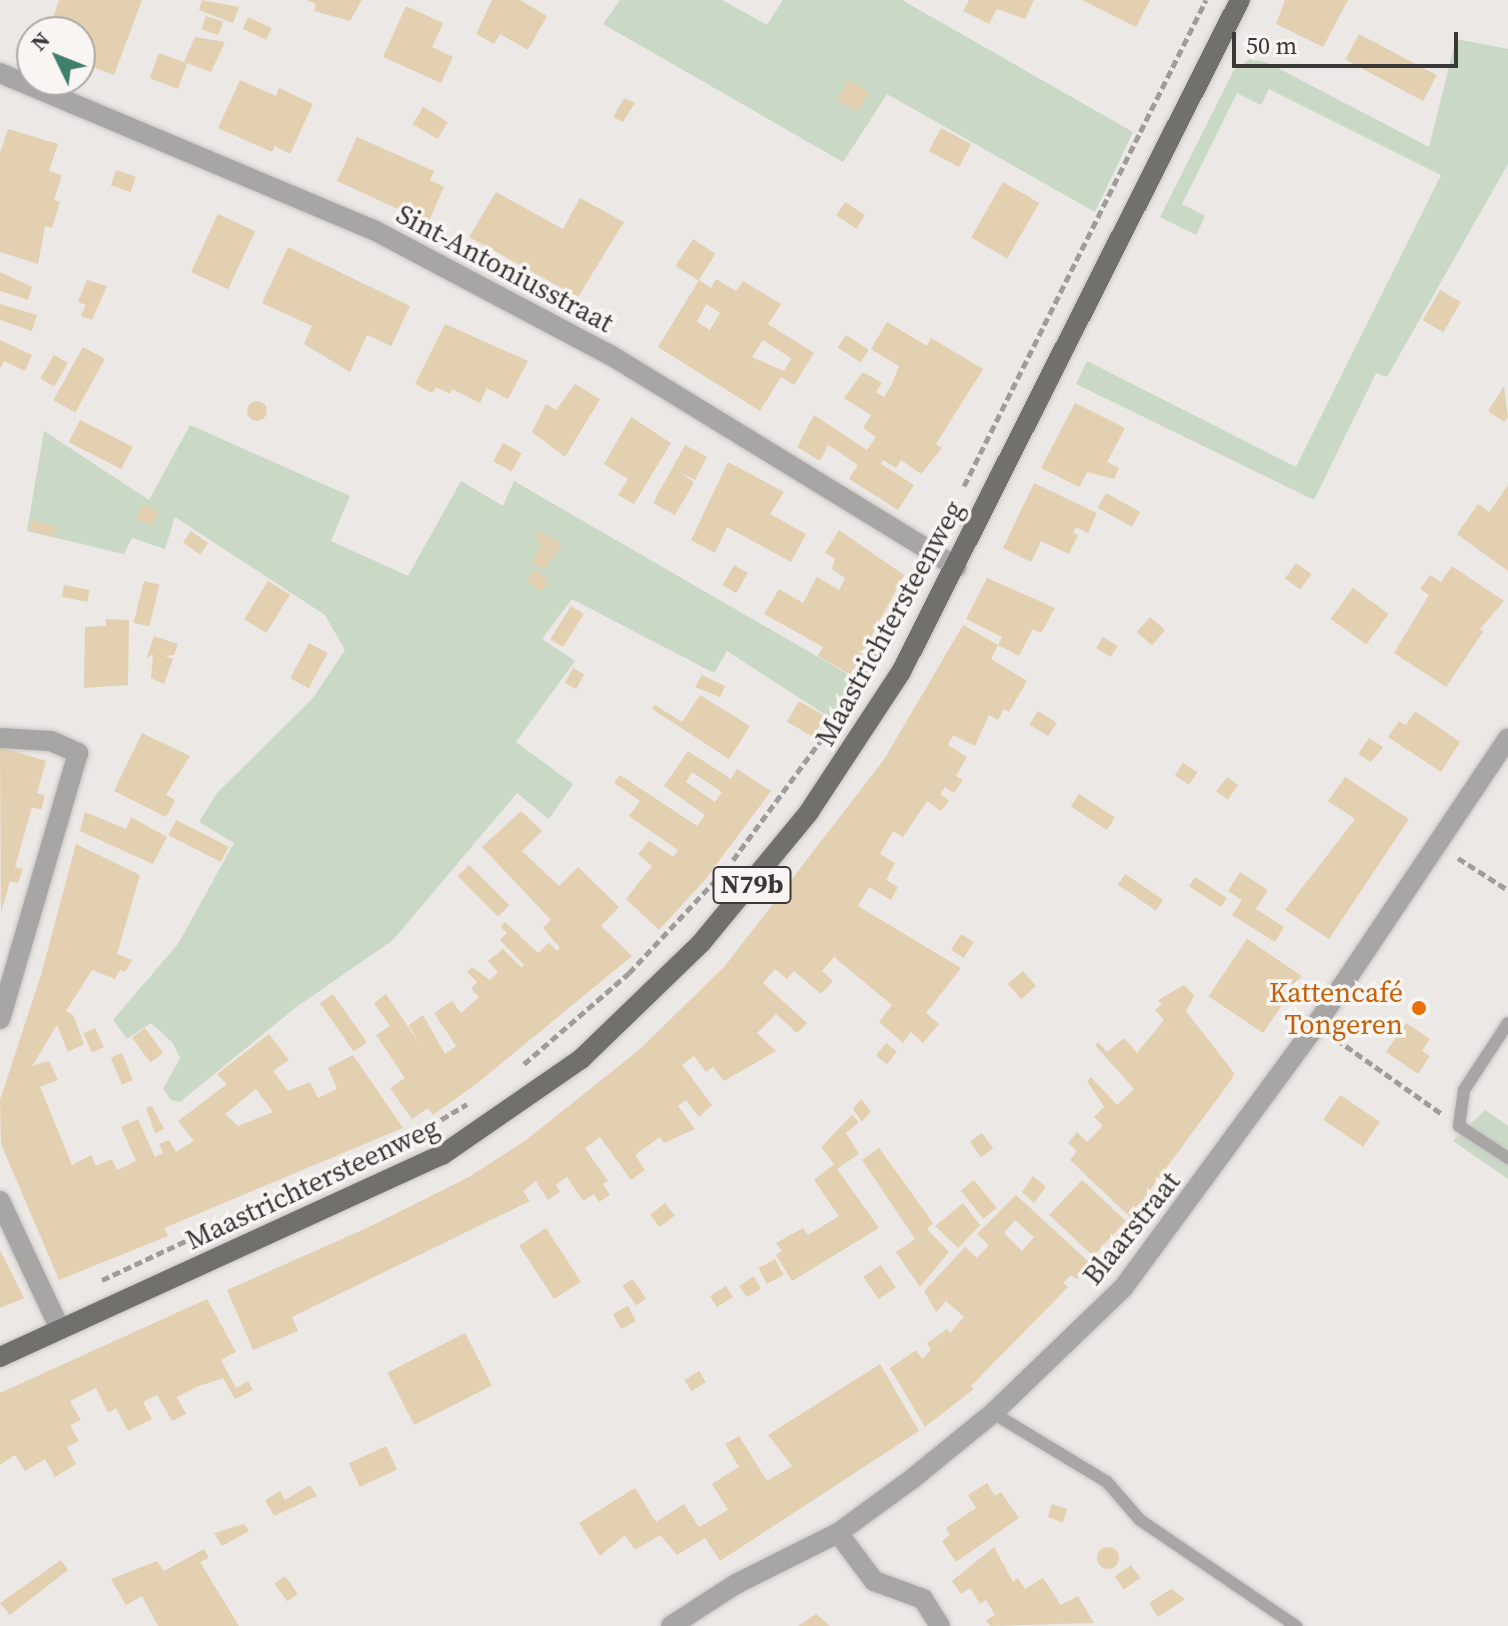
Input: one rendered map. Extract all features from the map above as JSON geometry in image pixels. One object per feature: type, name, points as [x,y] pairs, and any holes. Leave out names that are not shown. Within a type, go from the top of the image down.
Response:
[{"type":"main road","name":"Maastrichtersteenweg","points":[[0,1357],[395,1181],[491,1125],[581,1059],[702,942],[775,857],[871,720],[956,567],[1240,0]]},
{"type":"street","name":"Sint-Antoniusstraat","points":[[0,73],[374,230],[624,363],[956,567]]},
{"type":"street","points":[[0,738],[51,741],[78,753],[0,1019]]},
{"type":"street","name":"Blaarstraat","points":[[671,1626],[736,1584],[838,1533],[993,1413],[1123,1288],[1316,1025],[1508,738]]},
{"type":"street","points":[[0,1201],[60,1329]]},
{"type":"street","points":[[838,1533],[874,1581],[923,1599],[940,1626]]},
{"type":"lane","points":[[1508,1023],[1464,1090],[1459,1126],[1508,1158]]},
{"type":"lane","points":[[993,1413],[1107,1482],[1140,1520],[1296,1626]]},
{"type":"path","points":[[960,501],[972,468],[1206,0]]},
{"type":"path","points":[[488,259],[492,251]]},
{"type":"path","points":[[520,1068],[629,973],[724,871],[830,728],[907,605]]},
{"type":"path","points":[[1436,845],[1508,890]]},
{"type":"path","points":[[1316,1025],[1459,1126]]},
{"type":"path","points":[[391,1148],[478,1097]]},
{"type":"path","points":[[98,1284],[215,1228]]},
{"type":"green space","points":[[620,0],[722,0],[767,25],[783,0],[902,0],[1133,132],[1095,212],[887,94],[843,162],[603,24]]},
{"type":"green space","points":[[1456,39],[1508,49],[1508,164],[1387,377],[1376,373],[1314,500],[1076,384],[1087,361],[1296,467],[1441,175],[1269,89],[1261,105],[1237,93],[1182,204],[1205,216],[1196,235],[1160,217],[1234,70],[1250,59],[1266,62],[1429,147]]},
{"type":"green space","points":[[190,425],[350,496],[331,541],[408,576],[461,481],[503,506],[514,481],[856,679],[832,719],[727,651],[714,673],[572,599],[542,639],[575,661],[516,742],[573,784],[549,819],[517,793],[393,940],[295,1008],[180,1102],[171,1100],[163,1089],[180,1058],[172,1042],[151,1023],[127,1039],[113,1020],[178,944],[234,843],[199,822],[217,793],[313,698],[345,650],[325,615],[175,517],[165,549],[132,538],[124,554],[27,531],[44,431],[149,500]]},
{"type":"green space","points":[[1485,1110],[1508,1126],[1508,1179],[1453,1141]]},
{"type":"building","points":[[59,0],[142,0],[114,75],[96,68],[96,16],[54,16]]},
{"type":"building","points":[[202,0],[239,7],[233,23],[199,10]]},
{"type":"building","points":[[307,0],[362,0],[350,21],[314,11],[316,4]]},
{"type":"building","points":[[492,0],[520,0],[547,16],[528,50],[500,34],[494,44],[476,34]]},
{"type":"building","points":[[969,0],[1034,0],[1025,19],[997,9],[989,24],[963,11]]},
{"type":"building","points":[[1082,0],[1150,0],[1136,27]]},
{"type":"building","points":[[1285,0],[1348,0],[1323,47],[1276,24]]},
{"type":"building","points":[[406,6],[443,23],[432,47],[453,57],[441,83],[383,57]]},
{"type":"building","points":[[206,16],[223,22],[218,35],[201,29]]},
{"type":"building","points":[[248,17],[272,28],[266,40],[243,29]]},
{"type":"building","points":[[1359,34],[1437,75],[1423,101],[1345,60]]},
{"type":"building","points":[[195,37],[225,42],[211,72],[184,62]]},
{"type":"building","points":[[159,53],[187,63],[178,89],[150,78]]},
{"type":"building","points":[[240,80],[276,96],[279,88],[313,104],[290,154],[275,146],[272,152],[218,128]]},
{"type":"building","points":[[848,80],[869,92],[857,112],[836,100]]},
{"type":"building","points":[[624,98],[635,103],[623,122],[613,117]]},
{"type":"building","points":[[423,107],[448,122],[438,139],[413,124]]},
{"type":"building","points":[[941,128],[971,144],[959,167],[929,151]]},
{"type":"building","points":[[8,129],[58,144],[49,171],[62,175],[54,200],[60,202],[52,228],[45,226],[38,264],[0,252],[0,153]]},
{"type":"building","points":[[357,137],[434,171],[430,180],[444,187],[428,223],[337,181]]},
{"type":"building","points":[[116,170],[136,177],[131,192],[111,185]]},
{"type":"building","points":[[1003,182],[1039,203],[1007,258],[971,237]]},
{"type":"building","points":[[496,192],[563,229],[580,198],[624,222],[578,297],[469,237]]},
{"type":"building","points":[[845,202],[865,215],[856,228],[836,215]]},
{"type":"building","points":[[218,214],[255,231],[228,289],[191,272]]},
{"type":"building","points":[[693,239],[716,254],[698,281],[676,266]]},
{"type":"building","points":[[288,247],[410,306],[391,346],[367,335],[350,372],[304,344],[312,326],[262,303]]},
{"type":"building","points":[[0,272],[32,287],[28,300],[0,291]]},
{"type":"building","points":[[716,279],[736,291],[743,281],[781,304],[768,324],[814,353],[794,385],[781,377],[760,411],[658,347],[699,280],[711,288]],"holes":[[[706,304],[720,313],[710,330],[697,322]],[[763,340],[791,358],[784,371],[752,357]]]},
{"type":"building","points":[[87,280],[107,286],[92,320],[81,316],[86,305],[78,302]]},
{"type":"building","points":[[1440,290],[1461,302],[1443,332],[1422,320]]},
{"type":"building","points":[[0,304],[37,315],[32,331],[0,320]]},
{"type":"building","points":[[887,322],[927,346],[931,338],[983,369],[936,444],[942,448],[921,474],[901,460],[896,468],[883,460],[881,464],[914,485],[898,510],[849,479],[858,465],[828,445],[820,461],[797,447],[814,415],[867,450],[876,437],[863,428],[871,415],[844,398],[863,372],[882,383],[876,392],[884,397],[892,384],[899,366],[871,349]]},
{"type":"building","points":[[445,324],[528,361],[508,399],[487,388],[480,403],[452,389],[450,394],[436,387],[432,393],[415,384]]},
{"type":"building","points":[[846,335],[869,350],[860,362],[838,348]]},
{"type":"building","points":[[0,340],[32,355],[25,371],[4,361],[0,369]]},
{"type":"building","points":[[83,347],[105,359],[75,412],[53,400]]},
{"type":"building","points":[[54,355],[68,363],[54,386],[40,378]]},
{"type":"building","points":[[575,384],[600,399],[565,457],[532,432],[546,404],[556,410]]},
{"type":"building","points":[[1504,386],[1508,417],[1504,422],[1488,411]]},
{"type":"building","points":[[257,401],[264,404],[267,411],[264,418],[257,421],[250,418],[247,411],[250,404]]},
{"type":"building","points":[[1075,403],[1125,428],[1107,462],[1119,468],[1114,479],[1087,472],[1079,487],[1041,468]]},
{"type":"building","points":[[631,417],[671,443],[634,504],[618,495],[628,479],[604,464]]},
{"type":"building","points":[[80,420],[133,447],[121,469],[69,442]]},
{"type":"building","points":[[503,443],[522,453],[512,471],[493,462]]},
{"type":"building","points":[[685,445],[707,457],[695,480],[679,472],[694,482],[675,515],[653,503]]},
{"type":"building","points":[[728,462],[784,492],[770,514],[806,534],[791,562],[727,527],[715,553],[691,540]]},
{"type":"building","points":[[1034,483],[1097,513],[1088,533],[1076,527],[1073,533],[1078,535],[1069,554],[1041,541],[1031,562],[1003,548]]},
{"type":"building","points":[[1508,485],[1508,571],[1457,534],[1478,504],[1489,512]]},
{"type":"building","points":[[1106,493],[1140,512],[1132,527],[1098,508]]},
{"type":"building","points":[[143,504],[159,511],[152,526],[136,519]]},
{"type":"building","points":[[32,520],[57,527],[54,537],[29,530]]},
{"type":"building","points":[[839,530],[904,575],[851,675],[818,656],[823,647],[764,614],[779,589],[803,603],[817,577],[839,590],[845,578],[832,569],[835,559],[825,553]]},
{"type":"building","points":[[191,531],[208,543],[200,555],[183,542]]},
{"type":"building","points":[[540,531],[562,544],[544,570],[532,562],[541,544],[534,540]]},
{"type":"building","points":[[1296,563],[1311,574],[1300,590],[1285,578]]},
{"type":"building","points":[[734,565],[748,573],[736,593],[722,585]]},
{"type":"building","points":[[1452,566],[1504,601],[1480,629],[1483,632],[1446,687],[1394,653],[1429,595],[1420,589],[1430,575],[1441,582]]},
{"type":"building","points":[[534,570],[549,580],[541,592],[526,582]]},
{"type":"building","points":[[987,578],[1055,608],[1041,633],[1033,629],[1019,656],[998,645],[1002,637],[966,619]]},
{"type":"building","points":[[144,581],[160,585],[149,627],[134,623]]},
{"type":"building","points":[[268,581],[290,595],[266,633],[244,619]]},
{"type":"building","points":[[64,585],[90,590],[87,602],[62,597]]},
{"type":"building","points":[[1353,588],[1389,614],[1366,645],[1331,619]]},
{"type":"building","points":[[571,606],[584,614],[563,647],[550,639]]},
{"type":"building","points":[[1150,617],[1165,630],[1152,645],[1137,632]]},
{"type":"building","points":[[106,619],[129,620],[128,685],[84,688],[85,627],[106,626]]},
{"type":"building","points":[[963,625],[998,645],[991,659],[1027,681],[1009,712],[1004,709],[998,720],[989,715],[975,746],[953,735],[948,745],[967,757],[956,776],[963,780],[954,793],[945,787],[940,794],[949,801],[941,811],[927,801],[903,837],[893,831],[880,854],[895,863],[886,880],[898,887],[891,900],[869,887],[858,906],[961,968],[926,1013],[939,1024],[923,1043],[911,1032],[903,1043],[879,1022],[892,1005],[834,957],[822,971],[833,981],[821,994],[794,971],[787,979],[775,969],[763,983],[807,1023],[797,1033],[776,1014],[757,1033],[776,1051],[724,1081],[713,1067],[706,1072],[694,1056],[682,1065],[712,1105],[699,1117],[686,1100],[678,1106],[695,1129],[664,1143],[660,1137],[635,1155],[645,1170],[631,1180],[600,1137],[585,1148],[608,1181],[603,1184],[610,1195],[599,1202],[594,1194],[583,1201],[567,1177],[556,1185],[560,1192],[548,1200],[536,1181],[523,1191],[530,1201],[292,1317],[298,1331],[253,1350],[227,1290],[369,1227],[469,1177],[526,1140],[639,1050],[725,966],[885,758]]},
{"type":"building","points":[[154,636],[178,644],[174,655],[165,656],[173,659],[164,684],[151,678],[153,654],[146,659]]},
{"type":"building","points":[[1103,637],[1118,646],[1111,657],[1096,648]]},
{"type":"building","points":[[309,643],[328,653],[309,688],[290,678]]},
{"type":"building","points":[[573,668],[584,674],[576,689],[565,683]]},
{"type":"building","points":[[702,675],[725,686],[720,697],[695,687]]},
{"type":"building","points":[[700,695],[750,726],[729,759],[652,709],[655,705],[682,722]]},
{"type":"building","points":[[799,701],[825,716],[813,737],[787,722]]},
{"type":"building","points":[[1038,711],[1057,723],[1048,736],[1030,725]]},
{"type":"building","points":[[1415,711],[1460,742],[1441,772],[1388,737],[1399,721],[1406,725]]},
{"type":"building","points":[[142,733],[190,756],[166,795],[175,800],[166,817],[114,791]]},
{"type":"building","points":[[1369,738],[1383,747],[1371,762],[1358,754]]},
{"type":"building","points":[[0,747],[46,761],[37,793],[45,796],[41,810],[32,807],[15,867],[23,869],[18,883],[10,881],[1,913]]},
{"type":"building","points":[[688,751],[731,779],[737,769],[771,791],[704,881],[659,930],[626,899],[652,866],[638,854],[649,841],[673,857],[678,850],[629,816],[640,801],[614,783],[620,775],[697,826],[705,815],[664,786]],"holes":[[[692,772],[722,792],[715,802],[686,782]]]},
{"type":"building","points":[[1183,763],[1197,772],[1189,785],[1175,776]]},
{"type":"building","points":[[1227,777],[1238,785],[1228,800],[1216,792]]},
{"type":"building","points":[[1345,777],[1409,819],[1329,939],[1285,910],[1355,819],[1328,801]]},
{"type":"building","points":[[1079,794],[1115,817],[1107,830],[1071,807]]},
{"type":"building","points":[[521,811],[542,831],[522,851],[559,886],[578,867],[619,907],[601,926],[632,956],[480,1081],[433,1115],[428,1108],[412,1119],[390,1088],[405,1078],[376,1035],[390,1026],[374,1003],[386,994],[419,1043],[409,1025],[423,1015],[445,1054],[456,1046],[434,1013],[452,1001],[461,1013],[479,997],[471,989],[477,982],[467,972],[472,967],[490,980],[498,972],[488,961],[503,949],[522,968],[524,965],[500,940],[507,933],[501,927],[505,922],[538,953],[549,943],[557,951],[560,948],[543,928],[551,920],[482,847]]},
{"type":"building","points":[[85,812],[126,829],[131,817],[167,837],[153,864],[80,831]]},
{"type":"building","points":[[176,820],[229,847],[221,862],[168,835]]},
{"type":"building","points":[[76,844],[140,875],[117,954],[132,960],[125,972],[120,970],[115,979],[92,970],[66,1011],[73,1015],[84,1044],[68,1052],[57,1025],[32,1066],[49,1061],[58,1080],[40,1087],[72,1165],[91,1155],[96,1166],[112,1159],[117,1170],[136,1161],[121,1127],[138,1119],[155,1157],[163,1153],[159,1144],[169,1140],[176,1152],[194,1141],[178,1121],[227,1084],[217,1074],[269,1034],[289,1060],[273,1071],[288,1091],[310,1082],[318,1098],[337,1089],[328,1068],[353,1055],[403,1128],[164,1228],[168,1236],[59,1280],[1,1144],[0,1100],[41,975]],"holes":[[[256,1089],[273,1112],[238,1126],[225,1114]]]},
{"type":"building","points":[[469,865],[509,905],[498,917],[458,876]]},
{"type":"building","points":[[1240,872],[1268,890],[1256,909],[1284,927],[1275,942],[1232,915],[1242,900],[1228,891]]},
{"type":"building","points":[[1125,874],[1163,900],[1156,911],[1118,885]]},
{"type":"building","points":[[1195,877],[1227,898],[1221,907],[1189,886]]},
{"type":"building","points":[[961,934],[974,942],[964,958],[951,950]]},
{"type":"building","points":[[1247,939],[1302,976],[1263,1033],[1208,996]]},
{"type":"building","points":[[1023,971],[1036,986],[1021,999],[1008,984]]},
{"type":"building","points":[[1184,985],[1194,996],[1186,1011],[1234,1073],[1130,1217],[1070,1160],[1077,1151],[1068,1143],[1077,1132],[1087,1142],[1103,1126],[1094,1117],[1104,1107],[1087,1081],[1091,1077],[1117,1105],[1134,1089],[1095,1045],[1098,1042],[1107,1052],[1124,1038],[1137,1053],[1164,1020],[1155,1010],[1162,1004],[1158,1000]]},
{"type":"building","points":[[333,994],[367,1042],[354,1052],[320,1003]]},
{"type":"building","points":[[1406,1023],[1430,1039],[1422,1051],[1430,1056],[1418,1074],[1386,1052]]},
{"type":"building","points":[[95,1028],[104,1047],[92,1053],[83,1033]]},
{"type":"building","points":[[145,1028],[163,1053],[150,1062],[132,1037]]},
{"type":"building","points":[[886,1043],[897,1052],[887,1064],[876,1055]]},
{"type":"building","points":[[122,1053],[133,1080],[122,1084],[111,1057]]},
{"type":"building","points":[[1340,1095],[1380,1122],[1363,1147],[1323,1120]]},
{"type":"building","points":[[861,1099],[871,1111],[862,1122],[853,1109]]},
{"type":"building","points":[[152,1106],[164,1129],[155,1133],[146,1108]]},
{"type":"building","points":[[852,1115],[859,1122],[846,1133],[859,1154],[837,1169],[879,1228],[792,1281],[776,1255],[782,1251],[776,1243],[803,1228],[808,1235],[839,1216],[814,1180],[834,1164],[821,1147]]},
{"type":"building","points":[[982,1133],[993,1148],[981,1157],[970,1142]]},
{"type":"building","points":[[879,1148],[933,1223],[927,1229],[949,1252],[920,1287],[896,1252],[915,1239],[862,1160]]},
{"type":"building","points":[[1033,1176],[1046,1187],[1034,1203],[1022,1192]]},
{"type":"building","points":[[974,1180],[997,1208],[983,1219],[961,1191]]},
{"type":"building","points":[[1082,1180],[1126,1221],[1093,1256],[1049,1215]]},
{"type":"building","points":[[1016,1195],[1091,1264],[1076,1279],[1071,1275],[1063,1283],[1068,1287],[971,1386],[974,1389],[925,1427],[890,1368],[916,1350],[922,1359],[931,1350],[927,1343],[947,1329],[950,1333],[964,1317],[946,1301],[936,1312],[924,1291],[965,1247],[977,1258],[989,1245],[977,1234]],"holes":[[[1015,1220],[1034,1237],[1022,1251],[1004,1233]]]},
{"type":"building","points":[[665,1203],[675,1216],[660,1227],[650,1215]]},
{"type":"building","points":[[963,1203],[980,1225],[958,1248],[935,1226]]},
{"type":"building","points":[[546,1228],[581,1282],[554,1299],[519,1245]]},
{"type":"building","points":[[0,1250],[24,1298],[0,1308]]},
{"type":"building","points":[[775,1259],[784,1275],[767,1284],[758,1268]]},
{"type":"building","points":[[881,1265],[896,1288],[878,1299],[863,1276]]},
{"type":"building","points":[[754,1276],[761,1289],[747,1297],[739,1286]]},
{"type":"building","points":[[632,1279],[646,1298],[636,1305],[622,1286]]},
{"type":"building","points":[[726,1286],[733,1297],[717,1307],[710,1296]]},
{"type":"building","points":[[207,1299],[236,1352],[221,1360],[236,1388],[248,1381],[253,1390],[235,1399],[223,1378],[199,1386],[177,1397],[186,1414],[172,1421],[157,1395],[143,1402],[152,1419],[128,1431],[116,1408],[108,1413],[96,1388],[70,1401],[81,1420],[70,1425],[79,1441],[67,1447],[76,1464],[55,1477],[45,1459],[25,1471],[15,1455],[0,1465],[0,1393]]},
{"type":"building","points":[[628,1306],[636,1321],[621,1329],[613,1314]]},
{"type":"building","points":[[465,1333],[492,1386],[414,1425],[387,1372]]},
{"type":"building","points":[[880,1364],[919,1431],[720,1561],[705,1538],[677,1555],[660,1535],[635,1550],[625,1535],[600,1556],[579,1523],[635,1488],[656,1522],[684,1504],[699,1527],[728,1510],[712,1484],[739,1467],[725,1444],[739,1436],[767,1481],[792,1466],[768,1435]]},
{"type":"building","points":[[699,1371],[706,1382],[691,1391],[685,1380]]},
{"type":"building","points":[[386,1446],[397,1470],[360,1487],[349,1463]]},
{"type":"building","points":[[987,1483],[995,1496],[1001,1492],[1019,1518],[956,1562],[942,1541],[950,1535],[946,1528],[976,1508],[968,1495]]},
{"type":"building","points":[[310,1485],[317,1496],[274,1516],[265,1500],[280,1491],[285,1500]]},
{"type":"building","points":[[1052,1504],[1067,1509],[1063,1522],[1048,1517]]},
{"type":"building","points":[[244,1524],[249,1531],[222,1546],[214,1533]]},
{"type":"building","points":[[994,1547],[1013,1582],[1018,1578],[1025,1589],[1043,1578],[1061,1605],[1078,1596],[1094,1623],[990,1626],[986,1620],[995,1615],[986,1600],[980,1604],[970,1588],[961,1594],[952,1581]]},
{"type":"building","points":[[1104,1547],[1112,1547],[1119,1558],[1112,1569],[1104,1569],[1097,1562],[1097,1554]]},
{"type":"building","points":[[204,1549],[209,1558],[200,1562],[239,1626],[158,1626],[142,1596],[126,1605],[111,1579],[157,1561],[164,1571]]},
{"type":"building","points":[[61,1560],[68,1570],[10,1615],[0,1603]]},
{"type":"building","points":[[1131,1565],[1140,1578],[1124,1590],[1115,1576]]},
{"type":"building","points":[[285,1576],[298,1594],[287,1601],[274,1584]]},
{"type":"building","points":[[1171,1589],[1185,1599],[1158,1617],[1149,1603]]},
{"type":"building","points":[[816,1614],[830,1626],[798,1626]]},
{"type":"place","name":"Kattencafé Tongeren","points":[[1419,1008]]}]
